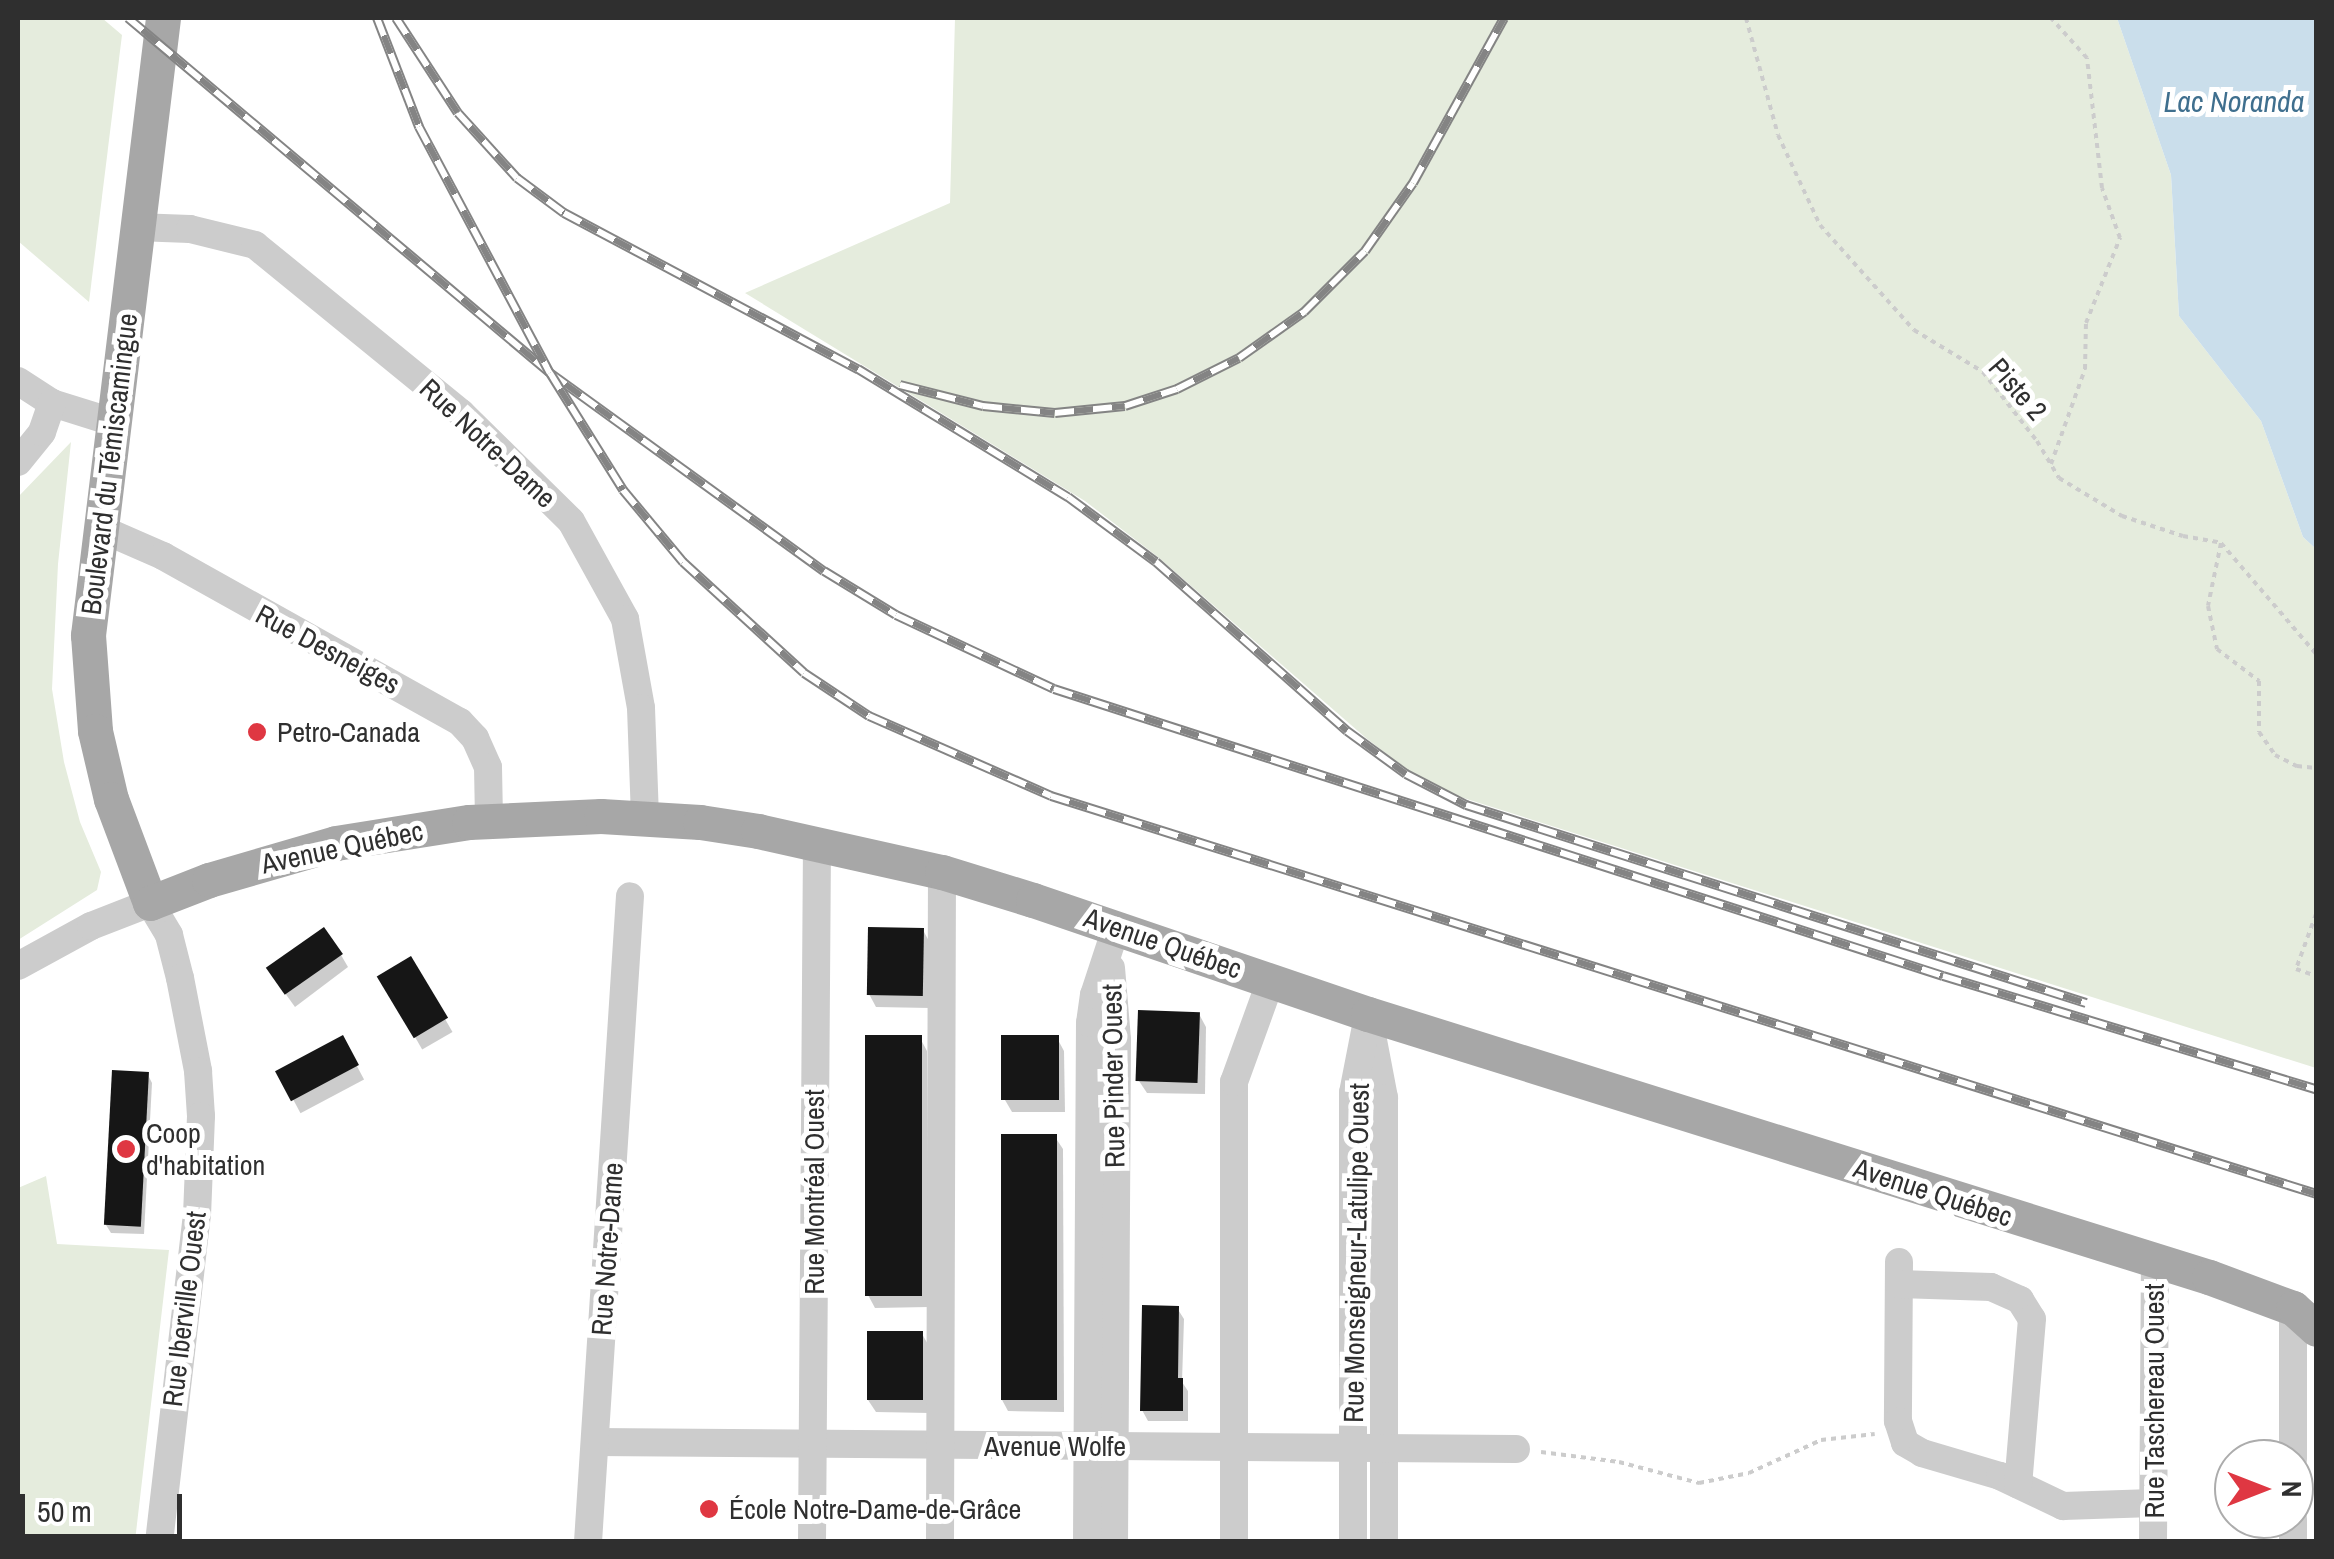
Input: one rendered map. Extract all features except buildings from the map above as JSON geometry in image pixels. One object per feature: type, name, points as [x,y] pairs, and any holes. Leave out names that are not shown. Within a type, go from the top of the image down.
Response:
[{"type":"main road","name":"Boulevard du Témiscamingue","points":[[150,904],[111,799],[95,731],[88,636],[163,18]]},
{"type":"main road","name":"Avenue Québec","points":[[150,904],[209,880],[336,844],[489,821],[700,822],[817,843],[942,872],[1368,1014],[2155,1260],[2309,1313]]},
{"type":"street","name":"Rue Notre-Dame","points":[[136,226],[190,228],[255,245],[461,414],[571,521],[625,619],[641,708],[644,819]]},
{"type":"street","points":[[18,381],[52,403],[114,422]]},
{"type":"street","points":[[18,462],[42,432],[52,403]]},
{"type":"street","name":"Rue Desneiges","points":[[100,528],[164,556],[460,722],[475,738],[488,767],[489,821]]},
{"type":"street","name":"Rue Montréal Ouest","points":[[812,1542],[817,843]]},
{"type":"street","points":[[940,1542],[942,872]]},
{"type":"street","name":"Rue Notre-Dame","points":[[588,1542],[630,896]]},
{"type":"street","name":"Avenue Québec","points":[[18,966],[91,926],[150,904]]},
{"type":"street","name":"Rue Iberville Ouest","points":[[150,904],[168,936],[180,978],[198,1071],[201,1116],[196,1214],[159,1542]]},
{"type":"street","name":"Rue Pinder Ouest","points":[[1087,1542],[1100,1446],[1116,1040],[1111,976],[1116,928]]},
{"type":"street","points":[[1234,1542],[1234,1082],[1271,980]]},
{"type":"street","name":"Rue Monseigneur-Latulipe Ouest","points":[[1353,1542],[1353,1093],[1368,1014]]},
{"type":"street","name":"Rue Monseigneur-Latulipe Ouest","points":[[1368,1014],[1384,1098],[1384,1542]]},
{"type":"street","name":"Rue Taschereau Ouest","points":[[2152,1542],[2155,1260]]},
{"type":"street","points":[[2018,1484],[2032,1318],[2020,1300],[1991,1287],[1899,1273],[1898,1432],[1904,1443],[1922,1453],[2018,1484],[2063,1506],[2153,1502]]},
{"type":"street","points":[[2295,1439],[2309,1313]]},
{"type":"street","name":"Avenue Wolfe","points":[[594,1442],[1516,1449]]},
{"type":"street","name":"Rue Pinder Ouest","points":[[1100,1446],[1114,1542]]},
{"type":"path","name":"Piste 2","points":[[1746,18],[1778,135],[1820,225],[1914,330],[1983,372],[2058,478],[2122,516],[2183,536],[2221,543]]},
{"type":"path","points":[[2051,18],[2087,58],[2102,188],[2120,238],[2086,322],[2085,370],[2051,464]]},
{"type":"path","points":[[2221,543],[2316,654]]},
{"type":"path","points":[[2221,543],[2208,590],[2217,649],[2259,681],[2259,732],[2275,756],[2316,768]]},
{"type":"path","points":[[2316,914],[2296,969],[2316,976]]},
{"type":"path","points":[[1516,1449],[1619,1462],[1699,1483],[1749,1473],[1822,1440],[1898,1432]]},
{"type":"green space","points":[[18,18],[102,18],[122,35],[89,302],[18,241]]},
{"type":"green space","points":[[955,18],[2117,18],[2171,175],[2179,316],[2261,421],[2303,537],[2316,549],[2316,1068],[1454,795],[1406,769],[1366,738],[1158,557],[1085,501],[745,293],[950,203]]},
{"type":"green space","points":[[71,442],[58,564],[52,689],[64,762],[80,822],[101,872],[97,890],[18,940],[18,497]]},
{"type":"green space","points":[[46,1176],[57,1244],[169,1250],[135,1541],[18,1541],[18,1188]]},
{"type":"water","name":"Lac Noranda","points":[[2117,18],[2316,18],[2316,549],[2303,537],[2261,421],[2179,316],[2171,175]]},
{"type":"railway","points":[[128,18],[550,373],[824,571],[896,615],[1054,689],[1943,976],[2316,1089]]},
{"type":"railway","points":[[377,18],[419,127],[550,373],[623,490],[683,562],[804,673],[869,716],[1051,796],[2316,1194]]},
{"type":"railway","points":[[396,18],[458,113],[517,178],[564,213],[858,369],[1068,497],[1156,562],[1347,731],[1406,774],[1466,805],[2086,1003]]},
{"type":"railway","points":[[900,385],[983,406],[1055,413],[1125,406],[1177,389],[1239,358],[1304,312],[1365,251],[1413,183],[1504,18]]},
{"type":"place","name":"Petro-Canada","points":[[257,732]]},
{"type":"place","name":"Coop d'habitation","points":[[126,1149]]},
{"type":"place","name":"École Notre-Dame-de-Grâce","points":[[709,1509]]}]
